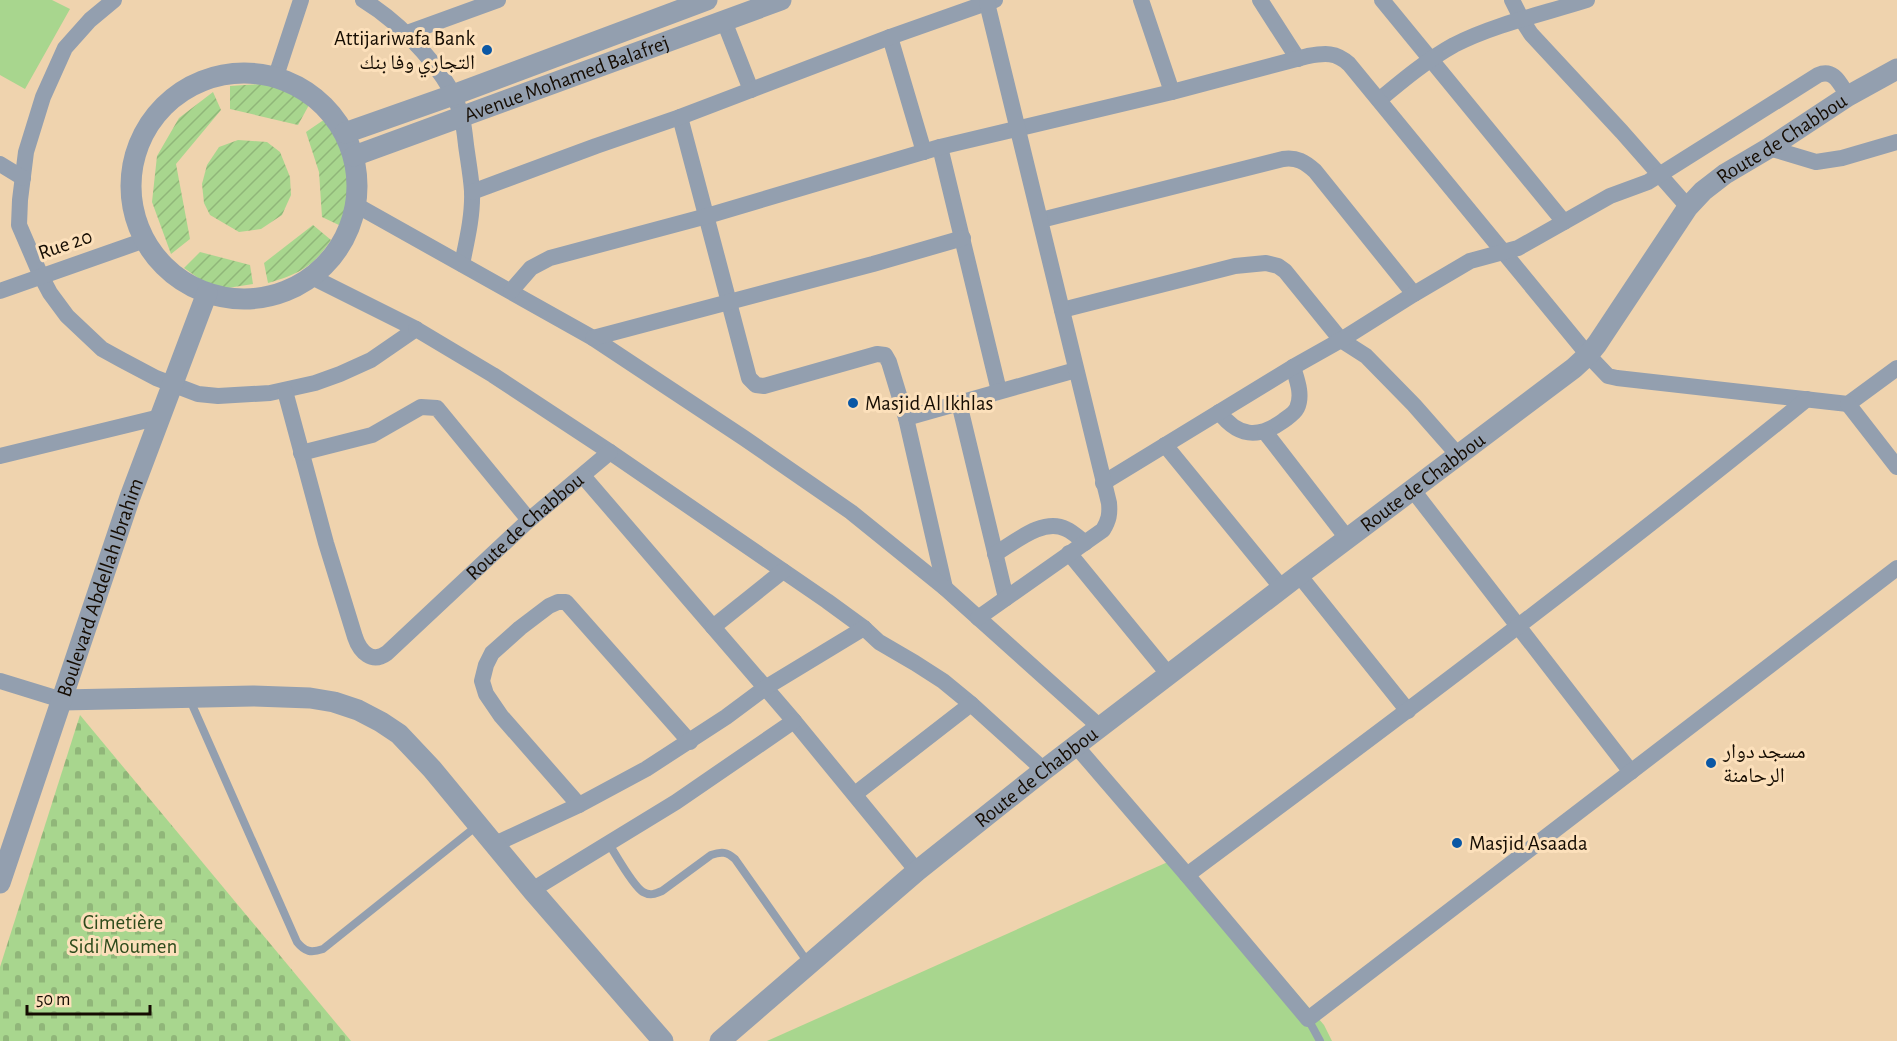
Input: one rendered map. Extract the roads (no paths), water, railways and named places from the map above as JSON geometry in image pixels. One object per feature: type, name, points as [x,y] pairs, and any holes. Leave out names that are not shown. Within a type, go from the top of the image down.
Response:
[{"type":"street","points":[[114,0],[90,20],[65,48],[37,115],[26,152],[19,225],[50,293],[67,315],[102,349],[156,378],[198,394],[218,396],[285,391],[315,383],[371,360],[416,329]]},
{"type":"street","points":[[276,76],[301,0]]},
{"type":"street","points":[[363,0],[386,15],[407,33],[453,95],[462,117],[472,192],[470,222],[462,264]]},
{"type":"street","points":[[407,33],[498,0]]},
{"type":"street","name":"Avenue Mohamed Balafrej","points":[[345,133],[706,0]]},
{"type":"street","name":"Avenue Mohamed Balafrej","points":[[354,156],[781,0]]},
{"type":"street","points":[[1141,0],[1172,92]]},
{"type":"street","points":[[1260,0],[1298,59]]},
{"type":"street","points":[[1382,0],[1564,222]]},
{"type":"street","points":[[1512,0],[1522,20],[1543,48],[1688,207]]},
{"type":"street","points":[[1379,100],[1431,60],[1472,37],[1587,0]]},
{"type":"street","points":[[472,192],[991,1],[1017,128],[1109,503],[1109,522],[1103,530],[978,618]]},
{"type":"street","points":[[724,21],[751,90]]},
{"type":"street","points":[[891,37],[924,152]]},
{"type":"street","points":[[511,291],[531,268],[550,258],[706,216],[940,147],[1326,54],[1338,56],[1349,64],[1588,355],[1608,376],[1691,388],[1848,404],[1897,368]]},
{"type":"street","name":"Route de Chabbou","points":[[720,1041],[917,872],[1044,771],[1347,538],[1554,384],[1588,355],[1688,207],[1702,191],[1848,96],[1897,69]]},
{"type":"street","points":[[252,72],[276,76],[304,89],[328,108],[345,133],[354,156],[356,205],[348,232],[333,257],[312,277],[288,291],[261,298],[234,299],[207,293],[171,273],[145,240],[131,194],[132,170],[149,124],[164,105],[183,90],[205,79],[228,73],[252,72]]},
{"type":"street","points":[[1103,483],[1470,261],[1518,248],[1620,190],[1648,182],[1821,73],[1834,75],[1848,96]]},
{"type":"street","points":[[680,117],[749,378],[756,385],[764,386],[881,354],[885,355],[906,418],[945,588]]},
{"type":"street","points":[[1769,148],[1816,162],[1842,158],[1897,142]]},
{"type":"street","points":[[940,147],[999,391]]},
{"type":"street","points":[[1041,220],[1283,159],[1295,158],[1315,171],[1414,294]]},
{"type":"street","points":[[0,164],[23,178]]},
{"type":"street","points":[[356,205],[593,338],[851,512],[945,588],[1101,728]]},
{"type":"street","points":[[593,338],[963,238]]},
{"type":"street","name":"Rue 20","points":[[0,291],[145,240]]},
{"type":"street","points":[[1062,310],[1234,266],[1266,263],[1278,266],[1285,271],[1341,340],[1366,356],[1458,454]]},
{"type":"street","points":[[312,277],[416,329],[493,375],[610,452],[864,628],[879,642],[943,681],[1044,771]]},
{"type":"street","name":"Boulevard Abdellah Ibrahim","points":[[0,883],[130,497],[207,293]]},
{"type":"street","points":[[1219,412],[1227,422],[1240,430],[1265,432],[1293,414],[1298,407],[1299,385],[1293,367]]},
{"type":"street","points":[[906,418],[1076,370]]},
{"type":"street","name":"Route de Chabbou","points":[[285,391],[326,543],[358,647],[363,653],[372,657],[382,657],[387,653],[529,520],[583,476],[794,721],[917,872]]},
{"type":"street","points":[[1187,875],[1519,626],[1807,399]]},
{"type":"street","points":[[959,404],[1006,598]]},
{"type":"street","points":[[1848,404],[1897,467]]},
{"type":"street","points":[[301,453],[372,435],[421,407],[437,408],[529,520]]},
{"type":"street","points":[[0,456],[160,417]]},
{"type":"street","points":[[1265,432],[1347,538]]},
{"type":"street","points":[[1165,445],[1282,588]]},
{"type":"street","points":[[583,476],[610,452]]},
{"type":"street","points":[[1413,489],[1631,772]]},
{"type":"street","points":[[995,554],[1046,526],[1055,525],[1065,528],[1085,543]]},
{"type":"street","points":[[1069,553],[1169,675]]},
{"type":"street","points":[[1076,746],[1308,1019],[1897,568]]},
{"type":"street","points":[[713,627],[783,571]]},
{"type":"street","points":[[1299,575],[1408,711]]},
{"type":"street","points":[[579,805],[501,716],[483,689],[483,675],[492,653],[549,606],[558,602],[566,602],[690,742]]},
{"type":"street","points":[[495,844],[579,805],[646,769],[690,742],[765,688],[864,628]]},
{"type":"street","points":[[0,681],[62,700],[253,696],[310,698],[334,702],[358,710],[399,734],[432,769],[532,890],[663,1041]]},
{"type":"street","points":[[855,794],[971,704]]},
{"type":"street","points":[[532,890],[676,802],[794,721]]},
{"type":"lane","points":[[189,697],[297,942],[303,950],[313,952],[323,949],[478,824]]},
{"type":"lane","points":[[609,844],[638,887],[645,893],[654,894],[662,891],[711,855],[720,851],[729,853],[809,964]]},
{"type":"lane","points":[[1308,1019],[1320,1041]]},
{"type":"place","name":"Attijariwafa Bank التجاري وفا بنك","points":[[487,50]]},
{"type":"place","name":"Masjid Al Ikhlas","points":[[853,403]]},
{"type":"place","name":"مسجد دوار الرحامنة","points":[[1711,763]]},
{"type":"place","name":"Masjid Asaada","points":[[1457,843]]},
{"type":"park label","name":"Cimetière Sidi Moumen","points":[[123,934]]}]
